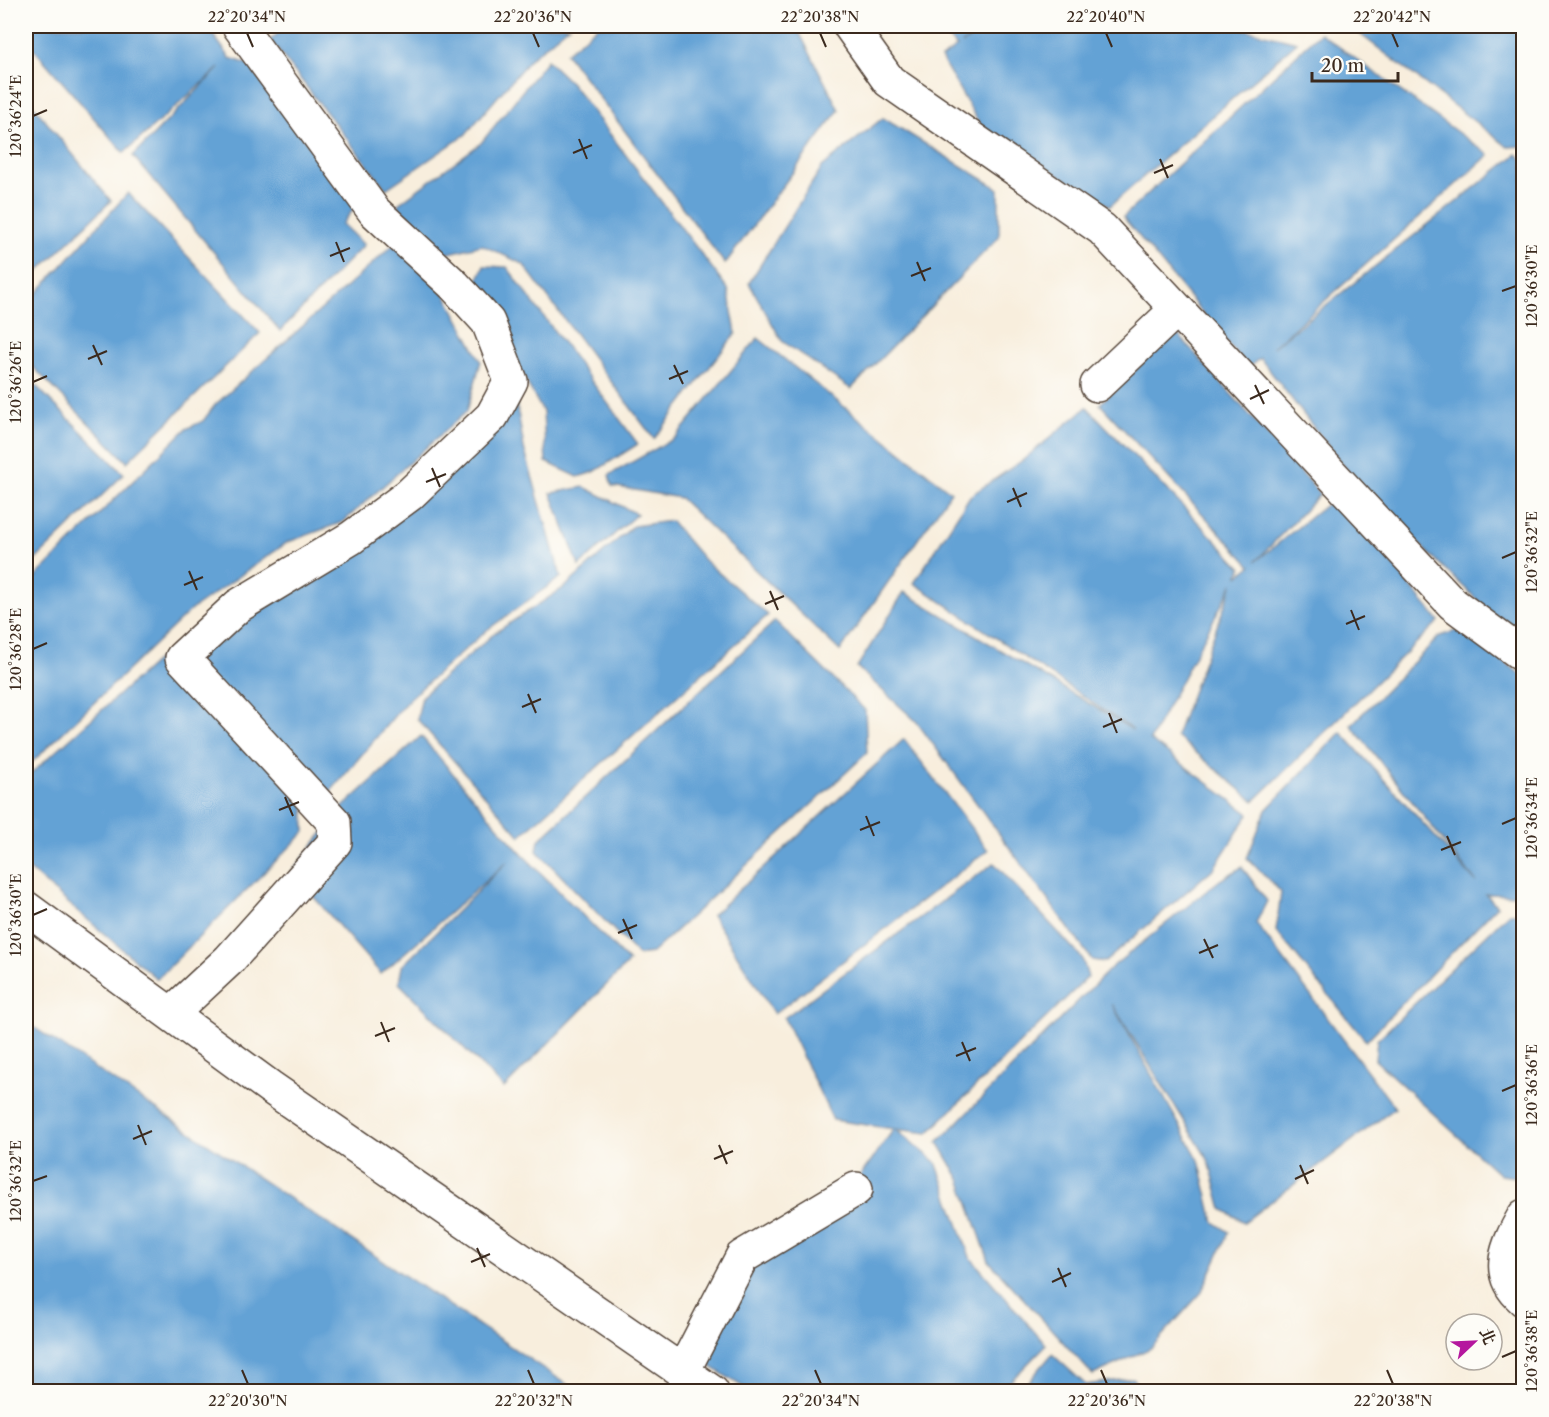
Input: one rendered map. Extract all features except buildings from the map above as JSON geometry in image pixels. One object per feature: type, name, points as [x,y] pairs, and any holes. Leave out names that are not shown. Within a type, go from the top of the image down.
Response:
[{"type":"lane","points":[[171,1014],[230,960],[335,842],[334,822],[182,658],[238,606],[351,538],[409,495],[492,416],[511,381],[488,322],[454,285],[375,211],[239,26]]},
{"type":"lane","points":[[850,26],[889,81],[1102,229],[1452,604],[1524,656]]},
{"type":"lane","points":[[1097,385],[1177,309]]},
{"type":"lane","points":[[26,908],[270,1087],[712,1392]]},
{"type":"lane","points":[[682,1372],[742,1257],[856,1189]]},
{"type":"lane","points":[[1524,1216],[1510,1240],[1504,1267],[1510,1289],[1524,1300]]},
{"type":"water","points":[[26,26],[207,26],[230,58],[248,64],[356,206],[342,224],[364,245],[280,331],[133,156],[219,68],[124,153],[26,40]]},
{"type":"water","points":[[287,26],[569,26],[531,58],[465,135],[386,189],[270,40]]},
{"type":"water","points":[[598,26],[796,26],[839,110],[725,264],[566,53]]},
{"type":"water","points":[[935,26],[985,26],[962,44],[990,26],[1231,26],[1297,42],[1110,206],[983,130],[941,58],[957,47]]},
{"type":"water","points":[[1354,26],[1523,26],[1523,146],[1508,147],[1352,28]]},
{"type":"water","points":[[1320,33],[1489,155],[1273,347],[1517,154],[1523,160],[1524,619],[1511,632],[1362,490],[1260,358],[1248,368],[1123,217]]},
{"type":"water","points":[[547,60],[571,83],[728,289],[736,333],[654,439],[523,264],[482,245],[438,256],[397,205],[481,143]]},
{"type":"water","points":[[26,97],[111,201],[26,283]]},
{"type":"water","points":[[883,118],[999,189],[999,237],[851,389],[782,341],[749,283],[822,167]]},
{"type":"water","points":[[128,193],[260,333],[127,462],[26,360],[26,305]]},
{"type":"water","points":[[394,244],[439,283],[481,361],[467,411],[343,522],[288,542],[191,610],[29,765],[26,762],[26,586],[186,429],[203,421],[215,405]]},
{"type":"water","points":[[484,266],[507,267],[638,444],[594,472],[578,477],[546,462],[543,412],[474,287]]},
{"type":"water","points":[[1175,331],[1320,494],[1256,561],[1337,496],[1439,621],[1254,801],[1176,736],[1233,583],[1150,740],[1249,814],[1214,868],[1105,962],[1092,960],[916,721],[857,667],[904,592],[1133,730],[914,583],[970,496],[1023,460],[1087,407],[1242,568],[1238,576],[1251,566],[1100,404]]},
{"type":"water","points":[[758,338],[951,492],[840,651],[680,498],[612,486],[609,475],[675,438]]},
{"type":"water","points":[[26,376],[124,474],[26,569]]},
{"type":"water","points":[[516,401],[524,448],[561,577],[487,630],[408,700],[326,797],[179,645],[341,535]]},
{"type":"water","points":[[584,487],[637,514],[579,566],[551,493]]},
{"type":"water","points":[[671,521],[705,561],[768,615],[520,836],[417,719],[422,696],[496,632],[565,587],[633,526]]},
{"type":"water","points":[[775,621],[865,710],[867,753],[652,953],[638,955],[537,851],[539,840]]},
{"type":"water","points":[[1462,629],[1523,676],[1523,895],[1486,894],[1497,906],[1366,1041],[1276,931],[1281,892],[1247,858],[1266,810],[1341,732],[1476,882],[1351,725],[1440,636]]},
{"type":"water","points":[[164,654],[304,801],[305,832],[157,979],[26,867],[26,778]]},
{"type":"water","points":[[421,736],[519,851],[629,962],[504,1088],[399,983],[402,966],[507,862],[381,974],[292,872],[343,807]]},
{"type":"water","points":[[904,739],[988,850],[774,1014],[712,915]]},
{"type":"water","points":[[994,863],[1082,958],[1088,977],[928,1133],[895,1129],[936,1162],[970,1257],[1046,1345],[1001,1391],[751,1392],[692,1355],[745,1261],[837,1208],[894,1129],[833,1120],[784,1018]]},
{"type":"water","points":[[1242,867],[1267,901],[1256,923],[1395,1108],[1244,1222],[1222,1209],[1209,1161],[1112,1004],[1199,1160],[1214,1222],[1229,1232],[1201,1293],[1151,1348],[1093,1375],[989,1261],[960,1179],[938,1142],[1112,967],[1220,880]]},
{"type":"water","points":[[1509,913],[1524,913],[1524,1165],[1515,1177],[1500,1175],[1375,1060],[1377,1040]]},
{"type":"water","points":[[26,1022],[577,1391],[26,1391]]},
{"type":"water","points":[[1052,1354],[1086,1385],[1133,1378],[1140,1391],[1021,1391]]}]
